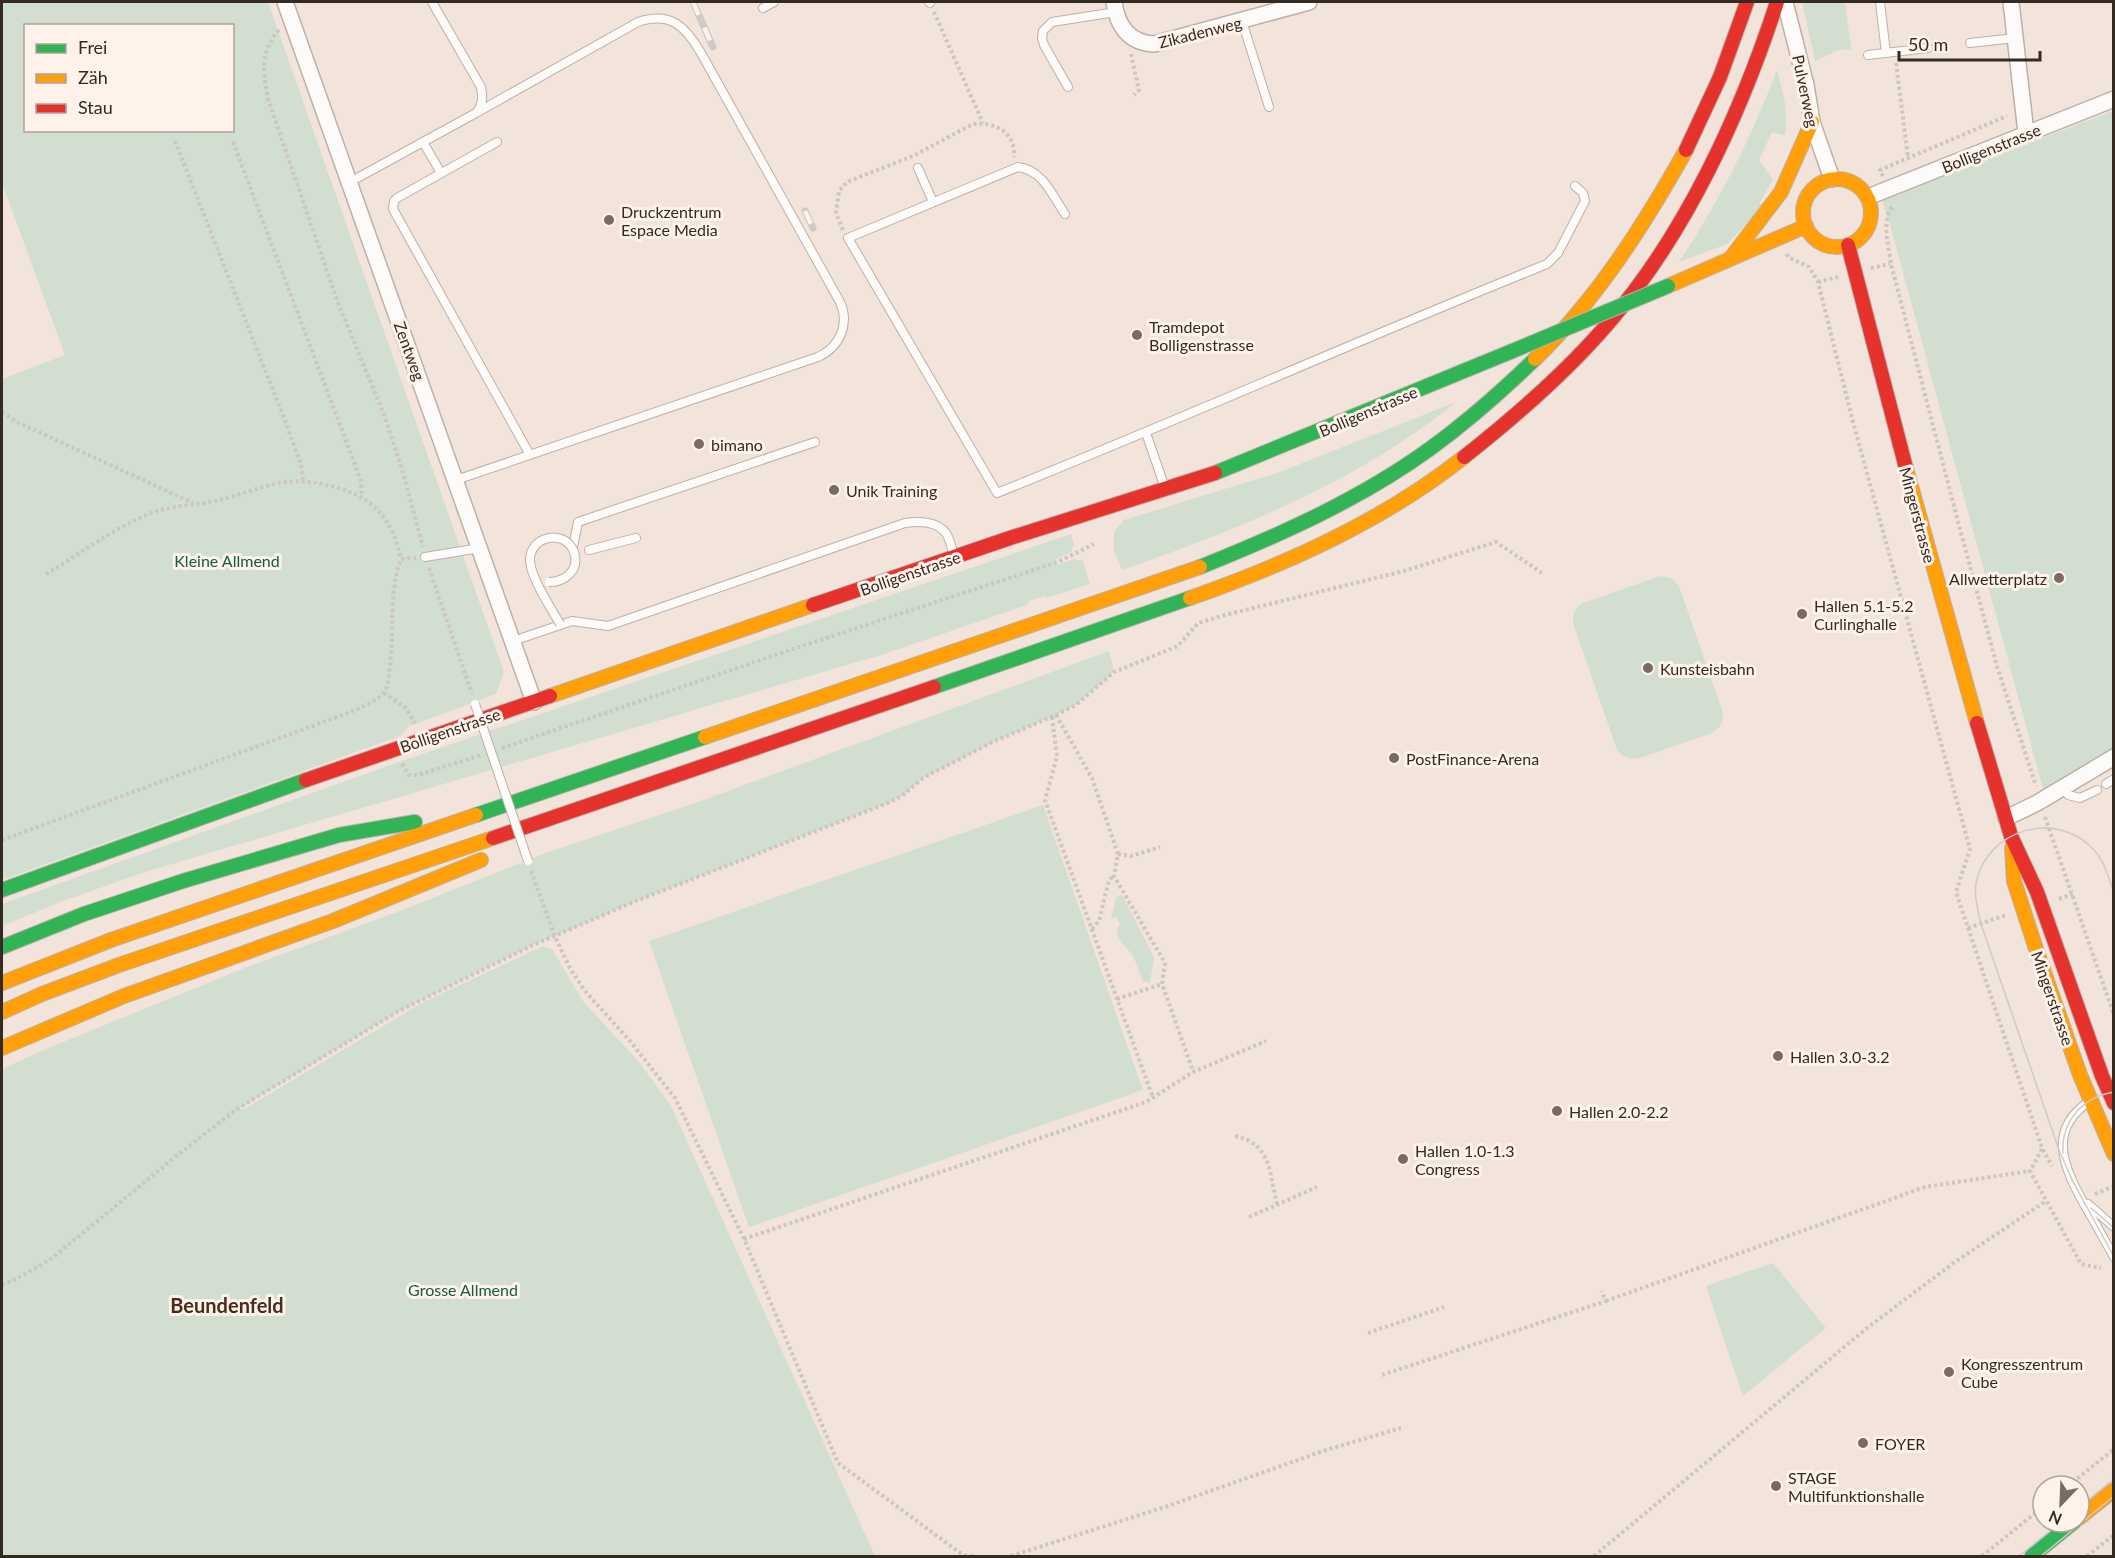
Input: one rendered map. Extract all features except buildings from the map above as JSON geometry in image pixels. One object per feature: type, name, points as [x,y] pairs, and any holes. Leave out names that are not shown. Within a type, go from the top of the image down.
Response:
[{"type":"main road","points":[[2,983],[111,939],[1212,562],[1320,515],[1364,491],[1456,429],[1524,370],[1591,298],[1651,216],[1676,173],[1719,83],[1747,2]]},
{"type":"main road","points":[[2,1012],[119,965],[1219,588],[1275,566],[1380,514],[1424,486],[1508,423],[1545,390],[1615,316],[1680,222],[1725,139],[1745,93],[1777,2]]},
{"type":"main road","points":[[1730,259],[1781,192],[1812,122]]},
{"type":"main road","points":[[1832,179],[1844,179],[1856,184],[1868,197],[1871,212],[1868,227],[1859,239],[1848,245],[1834,246],[1821,243],[1806,226],[1803,212],[1807,197],[1817,185],[1832,179]]},
{"type":"main road","name":"Bolligenstrasse","points":[[2,890],[169,828],[423,739],[1083,514],[1165,490],[1237,465],[1668,286],[1806,226]]},
{"type":"main road","name":"Mingerstrasse","points":[[1848,245],[1923,536],[1978,731],[2011,836],[2037,892],[2112,1096]]},
{"type":"main road","points":[[510,846],[589,805]]},
{"type":"main road","points":[[2,947],[118,902],[339,835],[502,807]]},
{"type":"main road","name":"Mingerstrasse","points":[[2011,836],[2014,881],[2064,1034],[2114,1154]]},
{"type":"main road","points":[[2,1048],[60,1022],[225,958],[374,905],[491,856]]},
{"type":"main road","points":[[2091,1508],[2114,1490]]},
{"type":"main road","points":[[2032,1557],[2060,1534]]},
{"type":"street","name":"Zentweg","points":[[285,2],[534,702]]},
{"type":"street","name":"Zikadenweg","points":[[1115,7],[1122,28],[1134,39],[1146,44],[1160,44],[1309,2]]},
{"type":"street","name":"Pulverweg","points":[[1785,2],[1806,85],[1812,122],[1832,179]]},
{"type":"street","points":[[2011,2],[2026,133]]},
{"type":"street","name":"Bolligenstrasse","points":[[1868,197],[2114,99]]},
{"type":"street","points":[[2006,818],[2040,801],[2114,757]]},
{"type":"lane","points":[[432,2],[481,87],[482,104],[476,113]]},
{"type":"lane","points":[[763,8],[774,2]]},
{"type":"lane","points":[[1880,2],[1891,53]]},
{"type":"lane","points":[[1068,87],[1044,45],[1042,31],[1052,22],[1115,7]]},
{"type":"lane","points":[[350,182],[638,22],[657,18],[675,23],[691,36],[840,302],[844,315],[844,327],[831,349],[818,357],[456,480]]},
{"type":"lane","points":[[1242,21],[1269,107]]},
{"type":"lane","points":[[1970,43],[2015,38]]},
{"type":"lane","points":[[1868,55],[1928,48]]},
{"type":"lane","points":[[423,142],[441,173]]},
{"type":"lane","points":[[497,142],[397,198],[393,209],[530,455]]},
{"type":"lane","points":[[918,168],[933,202]]},
{"type":"lane","points":[[1065,214],[1041,177],[1027,168],[1018,168],[848,238],[998,493],[1146,434],[1423,314],[1547,264],[1558,253],[1585,201],[1583,193],[1575,186]]},
{"type":"lane","points":[[1146,434],[1165,490]]},
{"type":"lane","points":[[573,547],[578,522],[815,442]]},
{"type":"lane","points":[[513,641],[572,621],[608,626],[905,523],[923,522],[937,526],[946,533],[954,558]]},
{"type":"lane","points":[[549,582],[563,580],[569,576],[575,555],[569,546],[558,538],[549,537],[538,542],[533,548],[530,554],[531,567],[560,624]]},
{"type":"lane","points":[[589,550],[636,538]]},
{"type":"lane","points":[[425,557],[480,548]]},
{"type":"lane","points":[[475,704],[528,861]]},
{"type":"lane","points":[[2062,788],[2068,795],[2080,798],[2097,790]]},
{"type":"lane","points":[[2112,1096],[2082,1105],[2071,1119],[2062,1146],[2067,1170],[2114,1257]]},
{"type":"lane","points":[[2079,1194],[2114,1227]]},
{"type":"path","points":[[929,2],[983,123]]},
{"type":"path","points":[[293,24],[280,29],[274,35],[264,54],[263,73],[268,99],[338,303],[363,358],[388,427],[425,557],[475,704]]},
{"type":"path","points":[[1134,39],[1130,46],[1139,90],[1134,95]]},
{"type":"path","points":[[1891,53],[1908,158]]},
{"type":"path","points":[[1885,179],[1880,170],[2006,117],[2012,107],[2023,105]]},
{"type":"path","points":[[175,141],[284,418],[301,465],[303,481]]},
{"type":"path","points":[[233,142],[344,433],[361,482],[362,496]]},
{"type":"path","points":[[1894,200],[1897,205],[1888,213],[1886,227],[1891,264],[1994,655],[2040,801],[2114,1016]]},
{"type":"path","points":[[1785,250],[1788,257],[1809,267],[1818,282],[1853,422],[1970,849],[1956,892],[2042,1148],[2030,1171]]},
{"type":"path","points":[[2,412],[28,427],[193,504]]},
{"type":"path","points":[[2,840],[348,713],[384,693],[388,683],[392,653],[395,579],[401,559],[391,528],[371,503],[362,496],[323,484],[303,481],[284,482],[145,516],[46,574]]},
{"type":"path","points":[[2,1285],[51,1259],[185,1149],[247,1103],[397,1012],[522,951],[636,901],[888,803],[933,772],[995,741],[1054,716],[1087,697],[1114,672],[1178,646],[1198,623],[1404,571],[1496,542],[1542,573]]},
{"type":"path","points":[[493,751],[813,642],[1049,565],[1094,544]]},
{"type":"path","points":[[401,559],[425,557]]},
{"type":"path","points":[[384,693],[406,708],[423,739]]},
{"type":"path","points":[[1054,716],[1092,778],[1118,854],[1114,876],[1165,963],[1162,984],[1193,1072]]},
{"type":"path","points":[[1054,716],[1057,756],[1045,800],[1153,1098]]},
{"type":"path","points":[[394,749],[405,771],[413,776],[482,755]]},
{"type":"path","points":[[1118,854],[1131,856],[1160,847]]},
{"type":"path","points":[[528,861],[555,937],[571,970],[585,991],[642,1055],[675,1098],[744,1239],[838,1463],[963,1555],[973,1557]]},
{"type":"path","points":[[1092,929],[1099,921],[1109,880],[1114,876]]},
{"type":"path","points":[[1117,999],[1162,984]]},
{"type":"path","points":[[744,1239],[1153,1098],[1193,1072],[1266,1041]]},
{"type":"path","points":[[1235,1136],[1257,1144],[1265,1154],[1277,1204]]},
{"type":"path","points":[[2030,1171],[2081,1264],[2101,1268]]},
{"type":"path","points":[[1382,1375],[1606,1301],[1925,1187],[2030,1171]]},
{"type":"path","points":[[1249,1217],[1317,1187]]},
{"type":"path","points":[[1594,1557],[1867,1328],[1955,1262],[2046,1201]]},
{"type":"path","points":[[1602,1291],[1606,1301]]},
{"type":"path","points":[[1368,1333],[1444,1307]]},
{"type":"path","points":[[1011,1557],[1171,1505],[1323,1451],[1401,1428]]},
{"type":"path","points":[[2083,1474],[2114,1449]]},
{"type":"path","points":[[1982,1557],[2031,1517]]},
{"type":"path","points":[[2087,1557],[2114,1535]]},
{"type":"green space","name":"Kleine Allmend","points":[[2,2],[268,2],[504,672],[496,694],[408,727],[400,736],[2,880],[2,379],[65,355],[2,183]]},
{"type":"green space","points":[[1802,2],[1845,2],[1851,49],[1839,50],[1815,61]]},
{"type":"green space","points":[[1777,70],[1785,102],[1786,127],[1785,135],[1772,132],[1759,160],[1773,180],[1760,202],[1762,208],[1727,244],[1679,262],[1708,216],[1733,169]]},
{"type":"green space","points":[[2113,111],[2113,754],[2045,796],[1882,200]]},
{"type":"green space","points":[[1456,402],[1418,431],[1338,480],[1210,538],[1122,570],[1114,552],[1114,532],[1124,520],[1280,472]]},
{"type":"green space","points":[[1071,534],[1074,544],[1071,552],[1055,560],[1056,565],[1074,559],[1083,561],[1090,584],[1047,598],[1045,596],[1029,601],[1027,605],[881,655],[145,872],[63,901],[2,926],[2,904],[393,764]]},
{"type":"green space","name":"Kunsteisbahn","points":[[1660,576],[1671,578],[1679,586],[1722,710],[1723,720],[1718,729],[1712,733],[1632,759],[1620,753],[1616,747],[1573,623],[1573,617],[1576,609],[1583,603]]},
{"type":"green space","name":"Grosse Allmend","points":[[1109,651],[1114,672],[1076,705],[995,741],[923,778],[902,796],[888,803],[636,901],[531,946],[397,1012],[239,1109],[244,1109],[422,1003],[543,946],[552,949],[582,1000],[639,1062],[671,1106],[875,1556],[2,1556],[2,1069],[247,967],[397,912],[546,853],[698,802]]},
{"type":"green space","points":[[1043,805],[1143,1090],[749,1227],[649,941]]},
{"type":"green space","points":[[1122,895],[1154,957],[1150,982],[1143,982],[1134,958],[1119,938],[1120,924],[1116,917],[1111,920],[1116,897]]},
{"type":"green space","points":[[1773,1263],[1826,1328],[1743,1396],[1706,1286]]},
{"type":"tram line","points":[[2074,1184],[2059,1150],[1981,924],[1976,898],[1976,883],[1983,864],[1994,849],[2009,838],[2026,831],[2044,828],[2062,831],[2080,838],[2095,851],[2104,866],[2114,893]]},
{"type":"tram line","points":[[2063,1153],[2066,1131],[2076,1112],[2093,1099],[2114,1092]]},
{"type":"tram line","points":[[2071,1178],[2114,1257]]},
{"type":"tram line","points":[[2091,1208],[2114,1228]]},
{"type":"tram line","points":[[2091,1497],[2114,1479]]},
{"type":"tram line","points":[[2041,1556],[2114,1496]]},
{"type":"tram line","points":[[2019,1556],[2046,1534]]},
{"type":"railway","points":[[693,2],[713,47]]},
{"type":"railway","points":[[805,211],[813,228]]},
{"type":"traffic: fast","points":[[1510,352],[1668,286]]},
{"type":"traffic: fast","points":[[1215,473],[1510,352]]},
{"type":"traffic: fast","points":[[1200,567],[1290,529],[1377,484],[1458,427],[1535,359]]},
{"type":"traffic: fast","points":[[934,687],[1190,598]]},
{"type":"traffic: fast","points":[[476,815],[705,737]]},
{"type":"traffic: fast","points":[[2,890],[306,780]]},
{"type":"traffic: fast","points":[[2,947],[84,914],[183,881],[339,835],[415,822]]},
{"type":"traffic: fast","points":[[2032,1556],[2059,1534]]},
{"type":"traffic: slow","points":[[1730,259],[1781,192],[1812,122]]},
{"type":"traffic: slow","points":[[1535,359],[1579,312],[1618,260],[1686,150]]},
{"type":"traffic: slow","points":[[1837,179],[1850,182],[1861,189],[1868,200],[1871,213],[1868,226],[1861,237],[1850,244],[1837,247],[1824,244],[1813,237],[1806,226],[1803,213],[1806,200],[1813,189],[1824,182],[1837,179]]},
{"type":"traffic: slow","points":[[1668,286],[1806,226]]},
{"type":"traffic: slow","points":[[1190,598],[1262,571],[1333,539],[1401,501],[1464,457]]},
{"type":"traffic: slow","points":[[1906,468],[1977,723]]},
{"type":"traffic: slow","points":[[705,737],[1200,567]]},
{"type":"traffic: slow","points":[[550,696],[813,605]]},
{"type":"traffic: slow","points":[[2,983],[111,940],[476,815]]},
{"type":"traffic: slow","points":[[2,1012],[119,965],[493,838]]},
{"type":"traffic: slow","points":[[2012,848],[2014,881],[2037,952],[2080,1075],[2114,1154]]},
{"type":"traffic: slow","points":[[2,1048],[124,996],[333,921],[481,860]]},
{"type":"traffic: slow","points":[[2091,1508],[2114,1490]]},
{"type":"traffic: jam","points":[[1686,150],[1720,77],[1747,2]]},
{"type":"traffic: jam","points":[[1464,457],[1522,409],[1577,357],[1611,320],[1664,248],[1687,210],[1729,128],[1747,86],[1777,2]]},
{"type":"traffic: jam","points":[[1848,245],[1906,468]]},
{"type":"traffic: jam","points":[[813,605],[1010,538],[1215,473]]},
{"type":"traffic: jam","points":[[493,838],[934,687]]},
{"type":"traffic: jam","points":[[306,780],[550,696]]},
{"type":"traffic: jam","points":[[1977,723],[2011,836],[2037,892],[2102,1076],[2114,1103]]},
{"type":"place","name":"Druckzentrum Espace Media","points":[[609,220]]},
{"type":"place","name":"Tramdepot Bolligenstrasse","points":[[1137,335]]},
{"type":"place","name":"bimano","points":[[699,444]]},
{"type":"place","name":"Unik Training","points":[[834,490]]},
{"type":"place","name":"Allwetterplatz","points":[[2059,578]]},
{"type":"place","name":"Hallen 5.1-5.2 Curlinghalle","points":[[1802,614]]},
{"type":"place","name":"Kunsteisbahn","points":[[1648,668]]},
{"type":"place","name":"PostFinance-Arena","points":[[1394,758]]},
{"type":"place","name":"Hallen 3.0-3.2","points":[[1778,1056]]},
{"type":"place","name":"Hallen 2.0-2.2","points":[[1557,1111]]},
{"type":"place","name":"Hallen 1.0-1.3 Congress","points":[[1403,1159]]},
{"type":"place","name":"Kongresszentrum Cube","points":[[1949,1372]]},
{"type":"place","name":"FOYER","points":[[1863,1443]]},
{"type":"place","name":"STAGE Multifunktionshalle","points":[[1776,1486]]},
{"type":"district","name":"Beundenfeld","points":[[227,1305]]}]
